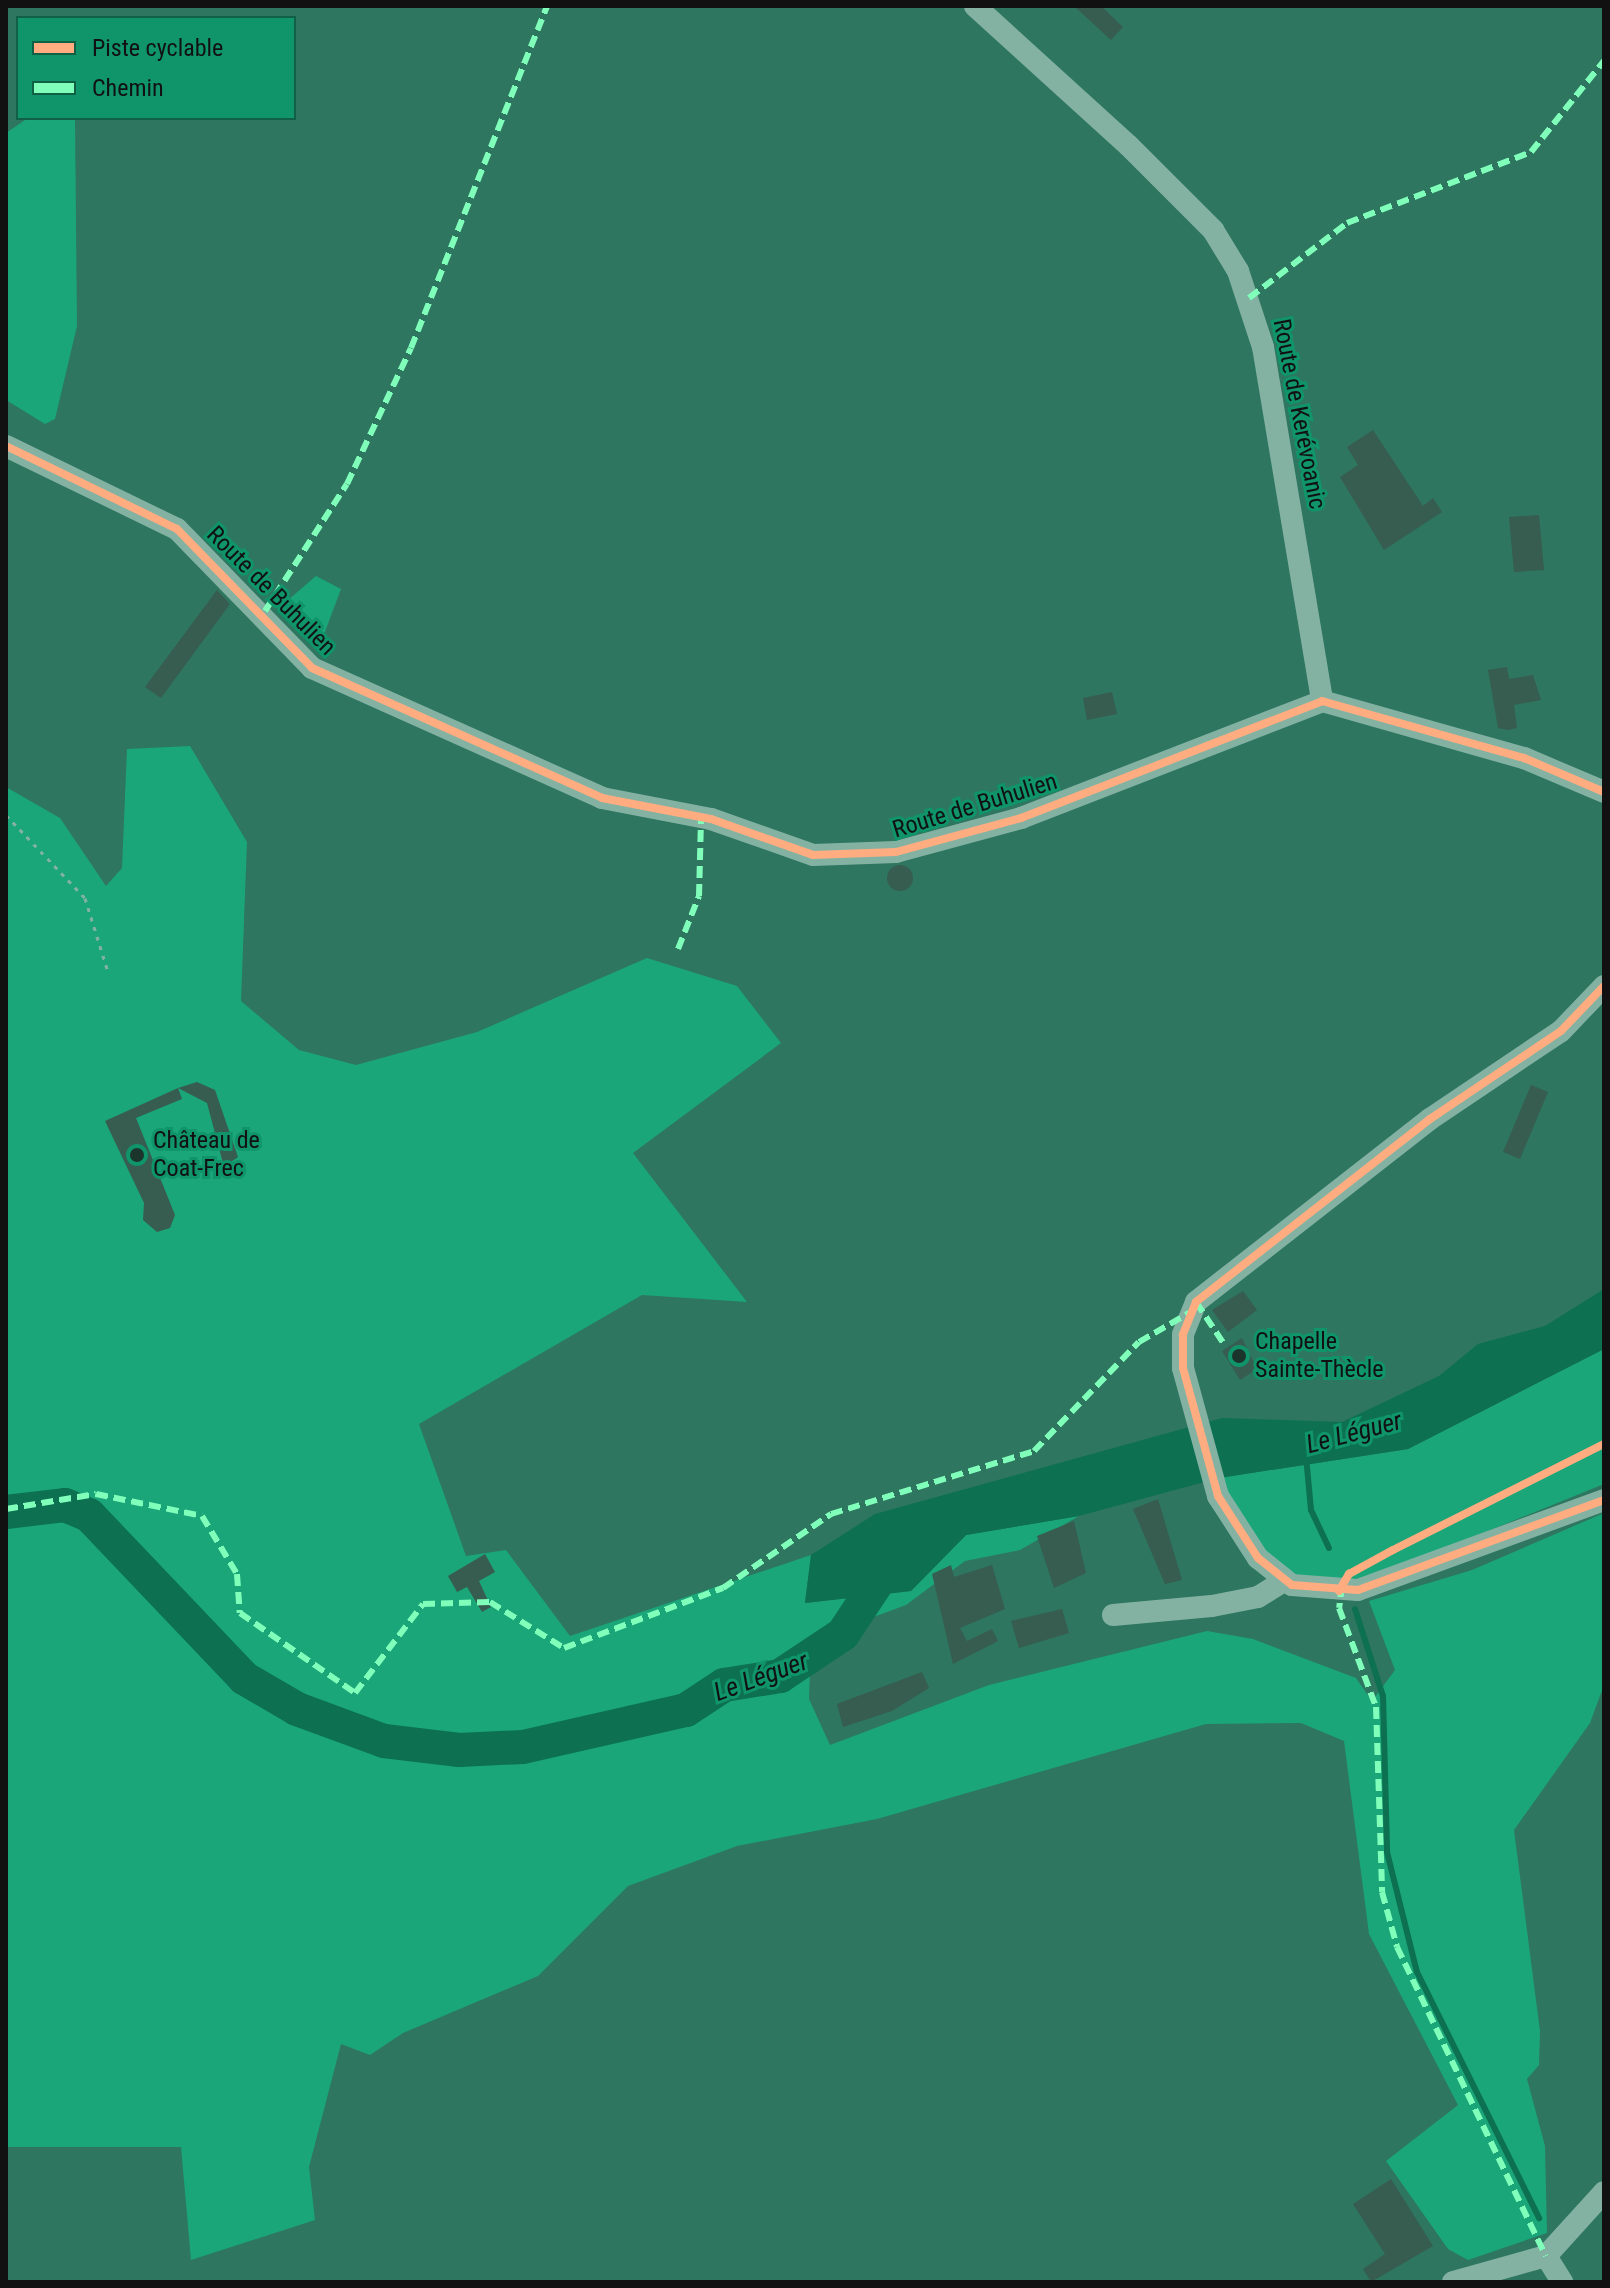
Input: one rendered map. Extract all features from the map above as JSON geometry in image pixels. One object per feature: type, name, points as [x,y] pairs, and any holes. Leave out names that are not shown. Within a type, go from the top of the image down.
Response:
[{"type":"street","name":"Route de Kerévoanic","points":[[975,6],[1140,156],[1213,230],[1238,271],[1263,347],[1322,701]]},
{"type":"street","name":"Route de Buhulien","points":[[6,446],[177,529],[312,668],[602,798],[711,819],[813,855],[896,852],[1021,818],[1322,701]]},
{"type":"street","points":[[1322,701],[1524,758],[1604,792]]},
{"type":"street","points":[[1604,986],[1561,1031],[1430,1119],[1196,1302],[1183,1335],[1189,1401],[1218,1496],[1248,1545],[1284,1581],[1358,1590],[1604,1500]]},
{"type":"street","points":[[1113,1615],[1212,1606],[1258,1597],[1284,1581]]},
{"type":"street","points":[[1453,2282],[1546,2256],[1604,2192]]},
{"type":"street","points":[[1546,2256],[1562,2282]]},
{"type":"path","points":[[6,815],[85,898],[108,972]]},
{"type":"shaded area","points":[[25,120],[75,120],[77,326],[55,419],[45,424],[6,400],[6,133]]},
{"type":"shaded area","points":[[316,576],[341,589],[323,637],[300,624],[288,600]]},
{"type":"shaded area","points":[[190,746],[247,842],[241,1001],[299,1050],[356,1065],[477,1032],[647,958],[737,986],[781,1043],[633,1153],[747,1302],[642,1295],[419,1424],[466,1556],[506,1550],[570,1636],[811,1555],[805,1603],[911,1591],[966,1535],[1079,1516],[1020,1550],[965,1561],[906,1605],[811,1640],[809,1699],[830,1745],[989,1685],[1207,1631],[1253,1639],[1356,1678],[1372,1701],[1395,1670],[1369,1601],[1472,1570],[1604,1513],[1604,1685],[1590,1723],[1514,1830],[1540,2031],[1539,2065],[1527,2079],[1545,2146],[1547,2233],[1468,2260],[1448,2249],[1386,2161],[1458,2105],[1369,1934],[1344,1741],[1301,1723],[1206,1724],[877,1819],[737,1846],[628,1886],[538,1976],[403,2033],[370,2055],[341,2044],[309,2167],[315,2220],[191,2260],[181,2147],[6,2147],[6,787],[60,818],[106,886],[122,868],[127,749]]},
{"type":"shaded area","points":[[1604,1349],[1604,1484],[1372,1578],[1310,1581],[1276,1564],[1256,1547],[1219,1478],[1408,1449]]},
{"type":"water","points":[[1604,1289],[1604,1349],[1408,1449],[1219,1478],[1079,1516],[966,1535],[911,1591],[805,1603],[811,1555],[875,1514],[1222,1418],[1342,1422],[1439,1376],[1478,1344],[1545,1326]]},
{"type":"building","points":[[1074,6],[1101,6],[1123,27],[1111,40]]},
{"type":"building","points":[[1373,430],[1423,506],[1433,498],[1442,512],[1384,550],[1340,477],[1358,465],[1347,447]]},
{"type":"building","points":[[1539,515],[1544,570],[1514,572],[1509,517]]},
{"type":"building","points":[[217,590],[230,604],[161,698],[145,687]]},
{"type":"building","points":[[1507,667],[1509,679],[1533,675],[1541,700],[1514,705],[1517,728],[1508,730],[1498,728],[1488,670]]},
{"type":"building","points":[[1112,692],[1117,714],[1087,720],[1083,698]]},
{"type":"building","points":[[900,865],[909,869],[913,878],[909,887],[900,891],[891,887],[887,878],[891,869]]},
{"type":"building","points":[[197,1082],[215,1090],[238,1157],[224,1167],[207,1103],[178,1088]]},
{"type":"building","points":[[1531,1085],[1548,1092],[1520,1159],[1503,1152]]},
{"type":"building","name":"Château de Coat-Frec","points":[[178,1088],[182,1099],[136,1118],[175,1215],[170,1228],[157,1232],[143,1220],[144,1203],[105,1121]]},
{"type":"building","points":[[1243,1291],[1257,1310],[1228,1332],[1212,1310]]},
{"type":"building","name":"Chapelle Sainte-Thècle","points":[[1242,1338],[1257,1369],[1240,1380],[1222,1351]]},
{"type":"building","points":[[1158,1499],[1182,1580],[1165,1584],[1133,1509]]},
{"type":"building","points":[[1074,1521],[1086,1573],[1054,1588],[1037,1536]]},
{"type":"building","points":[[485,1554],[495,1572],[479,1581],[491,1607],[482,1612],[467,1587],[457,1592],[448,1576]]},
{"type":"building","points":[[951,1565],[954,1577],[992,1565],[1005,1609],[960,1628],[967,1641],[992,1629],[998,1641],[953,1664],[932,1574]]},
{"type":"building","points":[[1062,1609],[1069,1633],[1019,1648],[1011,1621]]},
{"type":"building","points":[[922,1672],[929,1688],[892,1711],[843,1727],[837,1704]]},
{"type":"building","points":[[1391,2179],[1433,2246],[1371,2282],[1363,2269],[1385,2254],[1353,2204]]},
{"type":"waterway","points":[[1306,1456],[1311,1510],[1329,1548]]},
{"type":"waterway","name":"Le Léguer","points":[[6,1512],[65,1505],[89,1515],[244,1678],[297,1709],[384,1741],[459,1750],[523,1747],[686,1710],[724,1685],[780,1676],[843,1634],[894,1557]]},
{"type":"waterway","points":[[1355,1609],[1383,1696],[1387,1852],[1417,1972],[1539,2218]]},
{"type":"marked path","points":[[265,611],[347,484],[411,348],[547,6]]},
{"type":"marked path","points":[[1249,298],[1347,223],[1531,152],[1604,61]]},
{"type":"marked path","points":[[678,949],[699,896],[701,817]]},
{"type":"marked path","points":[[1196,1302],[1224,1344]]},
{"type":"marked path","points":[[6,1509],[96,1494],[202,1516],[237,1574],[240,1613],[355,1693],[423,1604],[490,1602],[564,1648],[723,1588],[831,1514],[1034,1451],[1139,1342],[1189,1313]]},
{"type":"marked path","points":[[1342,1585],[1339,1608],[1376,1707],[1382,1892],[1397,1947],[1546,2256]]},
{"type":"cycle path","points":[[6,446],[177,529],[312,668],[602,798],[711,819],[813,855],[896,852],[1021,818],[1322,701],[1524,758],[1604,792]]},
{"type":"cycle path","points":[[1604,986],[1561,1031],[1430,1119],[1196,1302],[1183,1335],[1183,1368],[1218,1496],[1258,1558],[1292,1585],[1358,1590],[1604,1500]]},
{"type":"cycle path","points":[[1339,1591],[1349,1574],[1604,1444]]},
{"type":"place","name":"Château de Coat-Frec","points":[[137,1155]]},
{"type":"place","name":"Chapelle Sainte-Thècle","points":[[1239,1356]]}]
